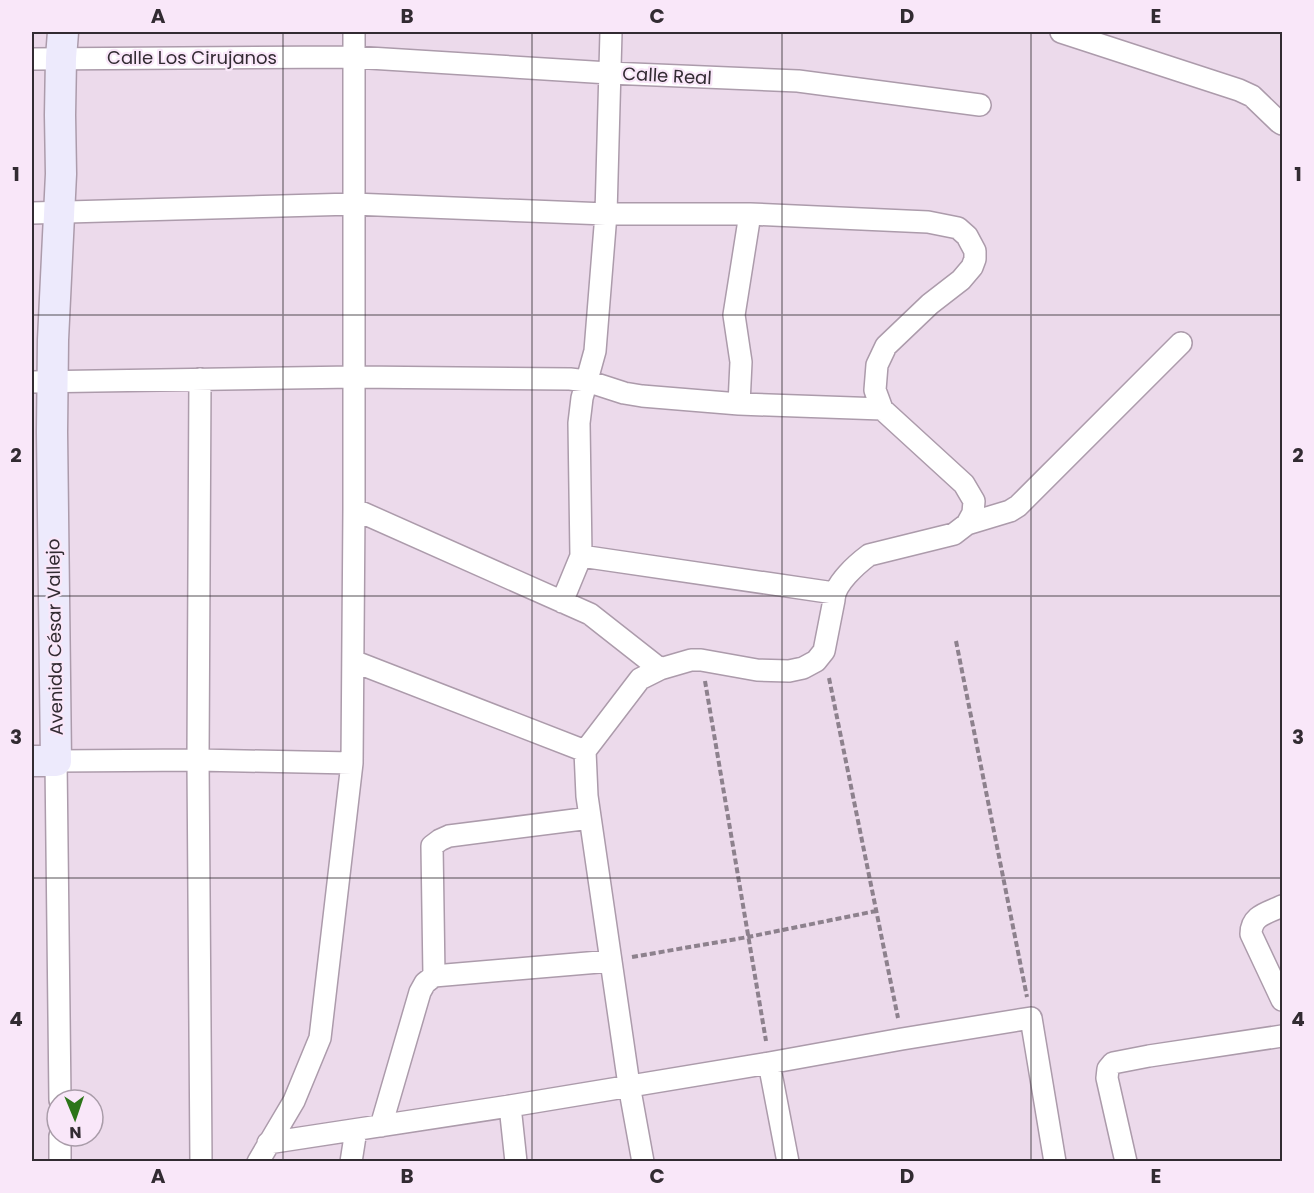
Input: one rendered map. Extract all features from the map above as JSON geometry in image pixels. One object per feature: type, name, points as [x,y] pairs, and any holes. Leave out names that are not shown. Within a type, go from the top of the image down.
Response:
[{"type":"street","points":[[263,1152],[294,1101],[320,1038],[352,763],[354,32]]},
{"type":"street","points":[[562,602],[580,556],[579,423],[582,398],[596,351],[606,214],[611,32]]},
{"type":"street","points":[[1061,32],[1239,90],[1252,96],[1282,124]]},
{"type":"street","name":"Calle Los Cirujanos","points":[[32,59],[71,45],[353,57]]},
{"type":"street","name":"Avenida César Vallejo","points":[[59,1088],[44,761],[52,432],[42,382],[46,213],[61,174],[71,45]]},
{"type":"street","name":"Calle Real","points":[[353,57],[609,73],[798,81],[980,105]]},
{"type":"street","points":[[46,213],[353,204],[606,214],[750,214],[928,222],[958,228],[967,236],[975,251],[972,267],[961,280],[930,304],[886,346],[877,365],[875,390],[882,409],[964,484],[974,501],[973,513],[967,524]]},
{"type":"street","points":[[739,404],[741,362],[734,315],[750,214]]},
{"type":"street","points":[[643,1161],[629,1086],[586,796],[585,751],[640,679],[660,669],[691,660],[701,660],[757,670],[789,671],[803,668],[816,661],[824,651],[834,593],[848,574],[869,555],[954,534],[967,524],[1010,511],[1181,342]]},
{"type":"street","points":[[42,382],[354,377],[570,379],[587,381],[624,393],[642,396],[739,404],[882,409]]},
{"type":"street","points":[[200,379],[198,760],[201,1161]]},
{"type":"street","points":[[354,509],[590,614],[660,669]]},
{"type":"street","points":[[580,556],[834,593]]},
{"type":"street","points":[[353,661],[585,751]]},
{"type":"street","points":[[44,761],[198,760],[352,763]]},
{"type":"street","points":[[434,976],[432,846],[449,836],[590,818]]},
{"type":"street","points":[[1282,906],[1255,919],[1251,926],[1251,934],[1282,1000]]},
{"type":"street","points":[[381,1126],[420,992],[425,983],[434,976],[611,961]]},
{"type":"street","points":[[263,1152],[356,1130],[1031,1018],[1055,1161]]},
{"type":"street","points":[[1126,1161],[1107,1078],[1108,1069],[1113,1063],[1282,1036]]},
{"type":"street","points":[[770,1063],[788,1161]]},
{"type":"street","points":[[510,1106],[516,1161]]},
{"type":"street","points":[[351,1161],[356,1130]]},
{"type":"path","points":[[956,641],[1031,1018]]},
{"type":"path","points":[[824,651],[902,1039]]},
{"type":"path","points":[[701,660],[770,1063]]},
{"type":"path","points":[[611,961],[748,937],[876,911]]}]
